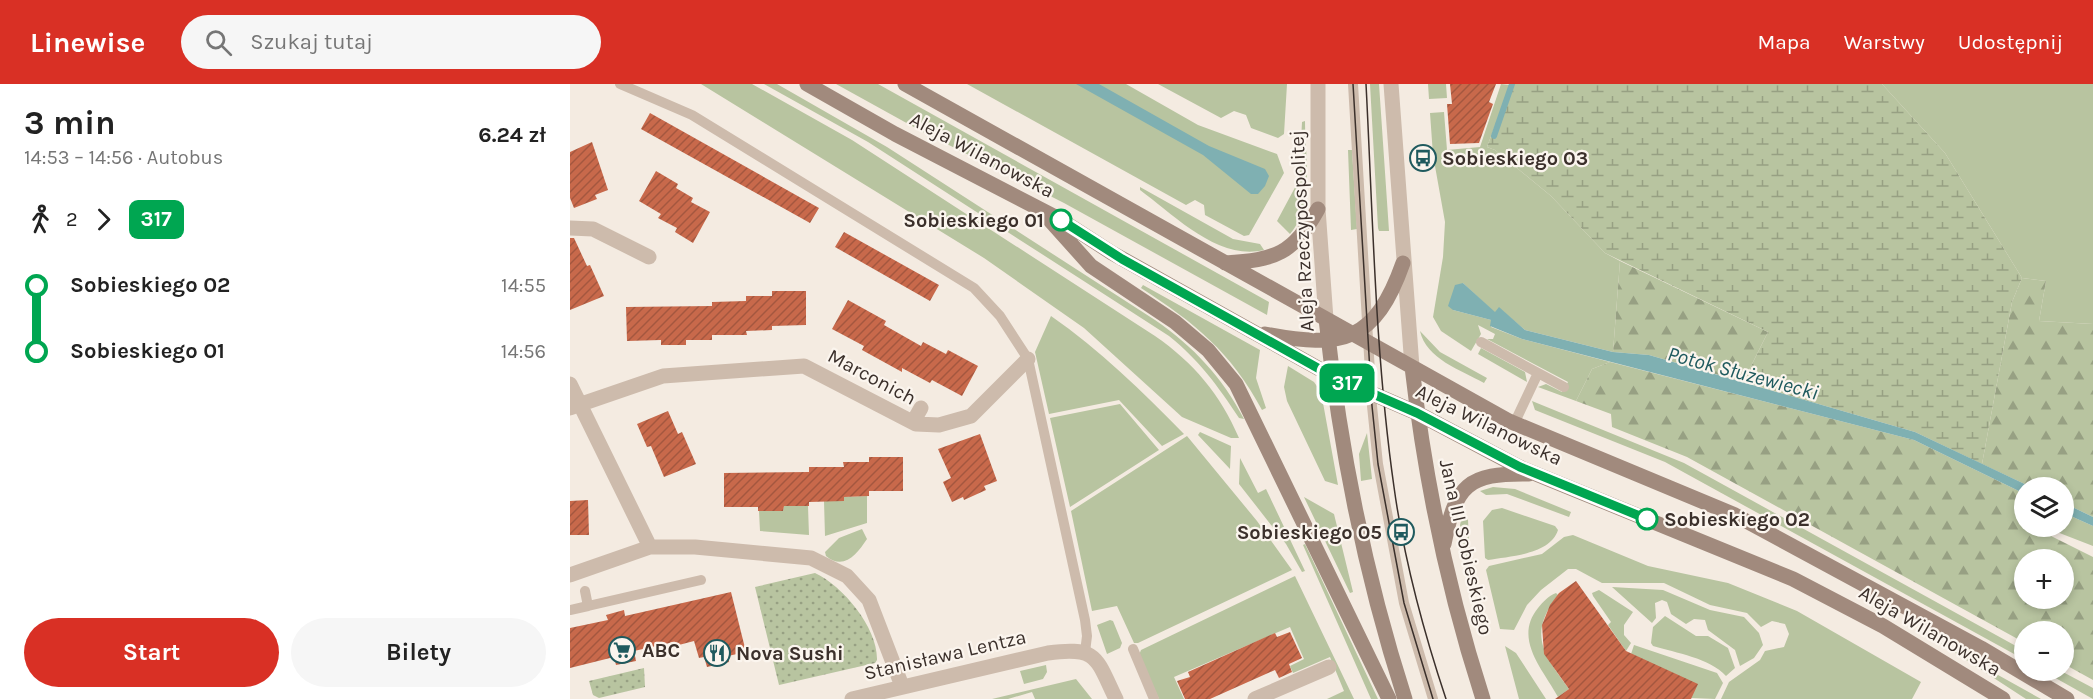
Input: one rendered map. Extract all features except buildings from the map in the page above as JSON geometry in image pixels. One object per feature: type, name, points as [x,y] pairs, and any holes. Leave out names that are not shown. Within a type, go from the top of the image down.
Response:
[{"type":"main road","name":"Aleja Wilanowska","points":[[807,84],[895,134],[1041,210],[1332,376],[1417,413],[1488,452],[1793,579],[1883,626],[2003,699]]},
{"type":"main road","name":"Aleja Wilanowska","points":[[906,84],[1514,424],[1735,515],[1981,648],[2067,699]]},
{"type":"main road","points":[[1225,263],[1256,261],[1282,253],[1301,237],[1318,209]]},
{"type":"main road","points":[[1041,210],[1091,266],[1193,336],[1236,384],[1389,699]]},
{"type":"main road","points":[[1250,331],[1305,341],[1328,340],[1351,334],[1367,325],[1387,303],[1403,263]]},
{"type":"main road","name":"Aleja Rzeczypospolitej","points":[[1326,319],[1332,376]]},
{"type":"main road","name":"Jana III Sobieskiego","points":[[1412,367],[1417,413],[1442,550],[1483,699]]},
{"type":"main road","points":[[1332,376],[1364,554],[1405,699]]},
{"type":"main road","points":[[1442,550],[1452,509],[1470,485],[1493,475],[1538,474]]},
{"type":"street","name":"Aleja Rzeczypospolitej","points":[[1318,84],[1318,209],[1326,319]]},
{"type":"street","points":[[1391,84],[1412,367]]},
{"type":"street","points":[[570,228],[593,229],[649,257]]},
{"type":"street","name":"Marconich","points":[[575,406],[663,376],[804,366],[913,422],[939,425],[971,416],[1028,359]]},
{"type":"street","points":[[570,384],[575,406],[650,547]]},
{"type":"street","points":[[913,422],[921,408]]},
{"type":"street","points":[[570,575],[650,547],[695,547],[811,558],[847,576],[869,600],[902,686]]},
{"type":"street","name":"Stanisława Lentza","points":[[852,699],[1048,653],[1076,650],[1085,652]]},
{"type":"street","points":[[1085,652],[1097,660],[1116,699]]},
{"type":"street","points":[[1255,699],[1329,667]]},
{"type":"lane","points":[[620,84],[692,115],[974,288],[1000,316],[1028,359],[1082,609],[1087,636],[1085,652]]},
{"type":"lane","points":[[1353,84],[1371,393],[1378,464],[1393,554],[1409,621],[1433,699]]},
{"type":"lane","points":[[1481,342],[1564,387]]},
{"type":"lane","points":[[1514,424],[1538,373]]},
{"type":"lane","points":[[570,610],[701,580]]},
{"type":"lane","points":[[585,591],[588,606]]},
{"type":"lane","points":[[1133,649],[1154,699]]},
{"type":"green space","points":[[701,84],[752,84],[852,140],[1155,336],[1182,357],[1204,381],[1223,407],[1239,438],[1231,438],[1182,417],[1084,328],[984,258]]},
{"type":"green space","points":[[764,84],[777,84],[887,147],[1155,320],[1206,364],[1244,419],[1239,418],[1199,364],[1169,336],[868,142]]},
{"type":"green space","points":[[836,84],[878,84],[1269,302],[1267,315],[1064,203],[921,131]]},
{"type":"green space","points":[[967,84],[1126,84],[1198,125],[1277,154],[1284,173],[1249,235],[1244,236],[1205,215],[1204,205],[1195,200],[1186,205]]},
{"type":"green space","points":[[1158,84],[1287,84],[1284,134],[1278,138],[1251,128],[1246,115],[1234,111],[1221,118]]},
{"type":"green space","points":[[1370,84],[1379,84],[1389,231],[1379,231],[1378,228]]},
{"type":"green space","points":[[1428,84],[1446,84],[1447,98],[1429,99]]},
{"type":"green space","points":[[1501,84],[1510,85],[1487,147],[1495,150],[1551,196],[1605,253],[1620,261],[1613,352],[1525,330],[1499,308],[1495,313],[1463,283],[1453,310],[1491,320],[1491,327],[1522,339],[1610,362],[1592,369],[1576,401],[1538,387],[1546,384],[1562,392],[1568,382],[1487,339],[1493,339],[1495,334],[1478,325],[1481,334],[1471,351],[1441,331],[1433,317],[1443,257],[1445,222],[1433,155],[1430,113],[1444,112],[1447,150],[1480,147]]},
{"type":"green space","points":[[1510,84],[1882,84],[1945,153],[2022,278],[2012,302],[1982,464],[1915,432],[1743,382],[1768,332],[1605,253],[1551,196],[1495,150],[1487,147]]},
{"type":"green space","points":[[1882,84],[2093,84],[2093,324],[2039,321],[2046,281],[2022,278],[1945,153]]},
{"type":"green space","points":[[1305,121],[1306,195],[1298,222],[1290,234],[1277,221],[1299,180],[1302,122]]},
{"type":"green space","points":[[1348,150],[1352,150],[1357,229],[1351,230]]},
{"type":"green space","points":[[1140,187],[1233,239],[1260,244],[1264,250],[1247,252],[1230,249],[1198,234],[1140,190]]},
{"type":"green space","points":[[1620,261],[1768,332],[1743,382],[1649,355],[1613,352]]},
{"type":"green space","points":[[2022,278],[2046,281],[2039,321],[2093,324],[2093,517],[2074,508],[2074,477],[2014,477],[2014,479],[1982,464],[2012,302]]},
{"type":"green space","points":[[1143,285],[1260,350],[1256,378],[1266,408],[1262,410],[1238,371],[1210,340],[1141,288]]},
{"type":"green space","points":[[1051,316],[1120,372],[1184,434],[1162,446],[1119,400],[1049,414],[1035,352]]},
{"type":"green space","points":[[1420,331],[1440,352],[1487,378],[1484,383],[1437,356],[1429,349]]},
{"type":"green space","points":[[1481,348],[1525,372],[1527,382],[1478,354]]},
{"type":"green space","points":[[1610,362],[1914,440],[2014,489],[2014,537],[2053,537],[2093,557],[2093,680],[2074,670],[2074,621],[2014,621],[2014,637],[1687,457],[1612,427],[1611,414],[1576,401],[1592,369]]},
{"type":"green space","points":[[1288,366],[1314,382],[1321,392],[1338,485],[1325,481],[1287,401],[1284,387]]},
{"type":"green space","points":[[1532,401],[1684,463],[2014,645],[2014,654],[1665,462],[1535,410]]},
{"type":"green space","points":[[1120,404],[1159,450],[1070,507],[1050,418]]},
{"type":"green space","points":[[1200,432],[1231,446],[1230,469],[1198,435]]},
{"type":"green space","points":[[1367,433],[1372,479],[1361,481],[1359,454]]},
{"type":"green space","points":[[1187,436],[1257,521],[1292,570],[1134,643],[1117,606],[1092,611],[1071,511]]},
{"type":"green space","points":[[1240,458],[1258,493],[1266,489],[1305,571],[1302,572],[1286,544],[1239,484]]},
{"type":"green space","points":[[1493,487],[1515,489],[1571,512],[1569,517],[1507,494],[1486,495],[1480,491]]},
{"type":"green space","points":[[867,496],[867,523],[825,536],[824,501]]},
{"type":"green space","points":[[1304,497],[1334,514],[1353,592],[1350,593]]},
{"type":"green space","points":[[784,506],[808,506],[809,535],[760,531],[759,511],[783,511]]},
{"type":"green space","points":[[1502,508],[1555,526],[1558,530],[1547,545],[1538,549],[1488,560],[1485,558],[1483,521],[1492,510]]},
{"type":"green space","points":[[1463,512],[1468,520],[1470,560],[1467,561],[1460,525]]},
{"type":"green space","points":[[2074,517],[2093,526],[2093,546],[2070,537],[2074,537]]},
{"type":"green space","points":[[862,529],[867,539],[850,559],[839,562],[826,556],[825,552],[839,538]]},
{"type":"green space","points":[[1573,535],[1648,566],[1728,583],[1797,611],[1921,682],[1912,699],[1721,699],[1729,682],[1760,660],[1765,651],[1784,647],[1789,634],[1785,624],[1772,621],[1761,627],[1747,613],[1710,605],[1664,583],[1602,583],[1576,569],[1568,569],[1541,590],[1527,605],[1514,630],[1500,629],[1486,570],[1489,566],[1542,554],[1564,537]]},
{"type":"green space","points":[[1305,544],[1378,699],[1371,699],[1303,545]]},
{"type":"green space","points":[[815,573],[837,588],[857,609],[872,635],[877,660],[875,663],[779,685],[755,587]]},
{"type":"green space","points":[[1295,576],[1354,699],[1327,699],[1344,691],[1330,657],[1293,673],[1290,666],[1304,659],[1290,627],[1174,677],[1184,699],[1159,699],[1139,655],[1141,650]]},
{"type":"green space","points":[[1612,587],[1663,590],[1710,610],[1744,617],[1759,633],[1763,645],[1754,658],[1740,666],[1735,650],[1708,630],[1705,620],[1694,619],[1686,624],[1671,614],[1667,602],[1662,600],[1655,603],[1656,618],[1652,623]]},
{"type":"green space","points":[[1599,590],[1633,612],[1624,625],[1624,635],[1631,643],[1626,651],[1608,625],[1611,622],[1593,596],[1592,593]]},
{"type":"green space","points":[[1556,593],[1558,595],[1543,622],[1541,633],[1546,654],[1569,689],[1558,697],[1533,654],[1528,631],[1538,608],[1548,597]]},
{"type":"green space","points":[[1665,616],[1696,636],[1708,636],[1728,648],[1735,668],[1726,676],[1702,660],[1653,646],[1651,643],[1653,627]]},
{"type":"green space","points":[[1113,621],[1122,643],[1120,648],[1107,654],[1097,625]]},
{"type":"green space","points":[[1937,641],[2041,699],[2026,699]]},
{"type":"green space","points":[[1634,645],[1717,673],[1723,683],[1715,699],[1691,698],[1631,654]]},
{"type":"green space","points":[[1505,646],[1516,653],[1546,699],[1519,699]]},
{"type":"green space","points":[[1046,665],[1047,672],[1043,679],[1024,684],[1020,671]]},
{"type":"green space","points":[[644,668],[645,687],[599,698],[593,695],[589,681]]},
{"type":"green space","points":[[2074,678],[2093,688],[2093,699],[2061,681],[2074,681]]},
{"type":"green space","points":[[1076,679],[1092,699],[1035,699],[1032,692],[1008,699],[992,699]]},
{"type":"water","points":[[1076,84],[1099,84],[1209,146],[1265,169],[1269,176],[1265,186],[1258,194],[1251,194],[1203,155]]},
{"type":"water","points":[[1463,283],[1495,312],[1499,307],[1525,330],[1613,352],[1649,355],[1915,432],[2014,479],[2014,489],[1914,440],[1522,339],[1490,326],[1491,320],[1453,310],[1448,306],[1455,285]]},
{"type":"water","points":[[2074,508],[2093,517],[2093,526],[2074,517]]},
{"type":"waterway","points":[[1494,136],[1512,84]]},
{"type":"tram line","points":[[1353,84],[1372,406],[1378,464],[1404,603],[1433,699]]},
{"type":"tram line","points":[[1366,84],[1379,336],[1394,487],[1415,595],[1446,699]]},
{"type":"bus line","name":"317","points":[[1061,220],[1122,259],[1332,376],[1417,413],[1520,467],[1647,519]]},
{"type":"place","name":"Sobieskiego 03","points":[[1423,158]]},
{"type":"place","name":"Sobieskiego 01","points":[[1061,220]]},
{"type":"place","name":"Sobieskiego 02","points":[[1647,519]]},
{"type":"place","name":"Sobieskiego 05","points":[[1401,532]]},
{"type":"place","name":"ABC","points":[[622,650]]},
{"type":"place","name":"Nova Sushi","points":[[717,653]]},
{"type":"water label","name":"Potok Służewiecki","points":[[1743,373]]}]
